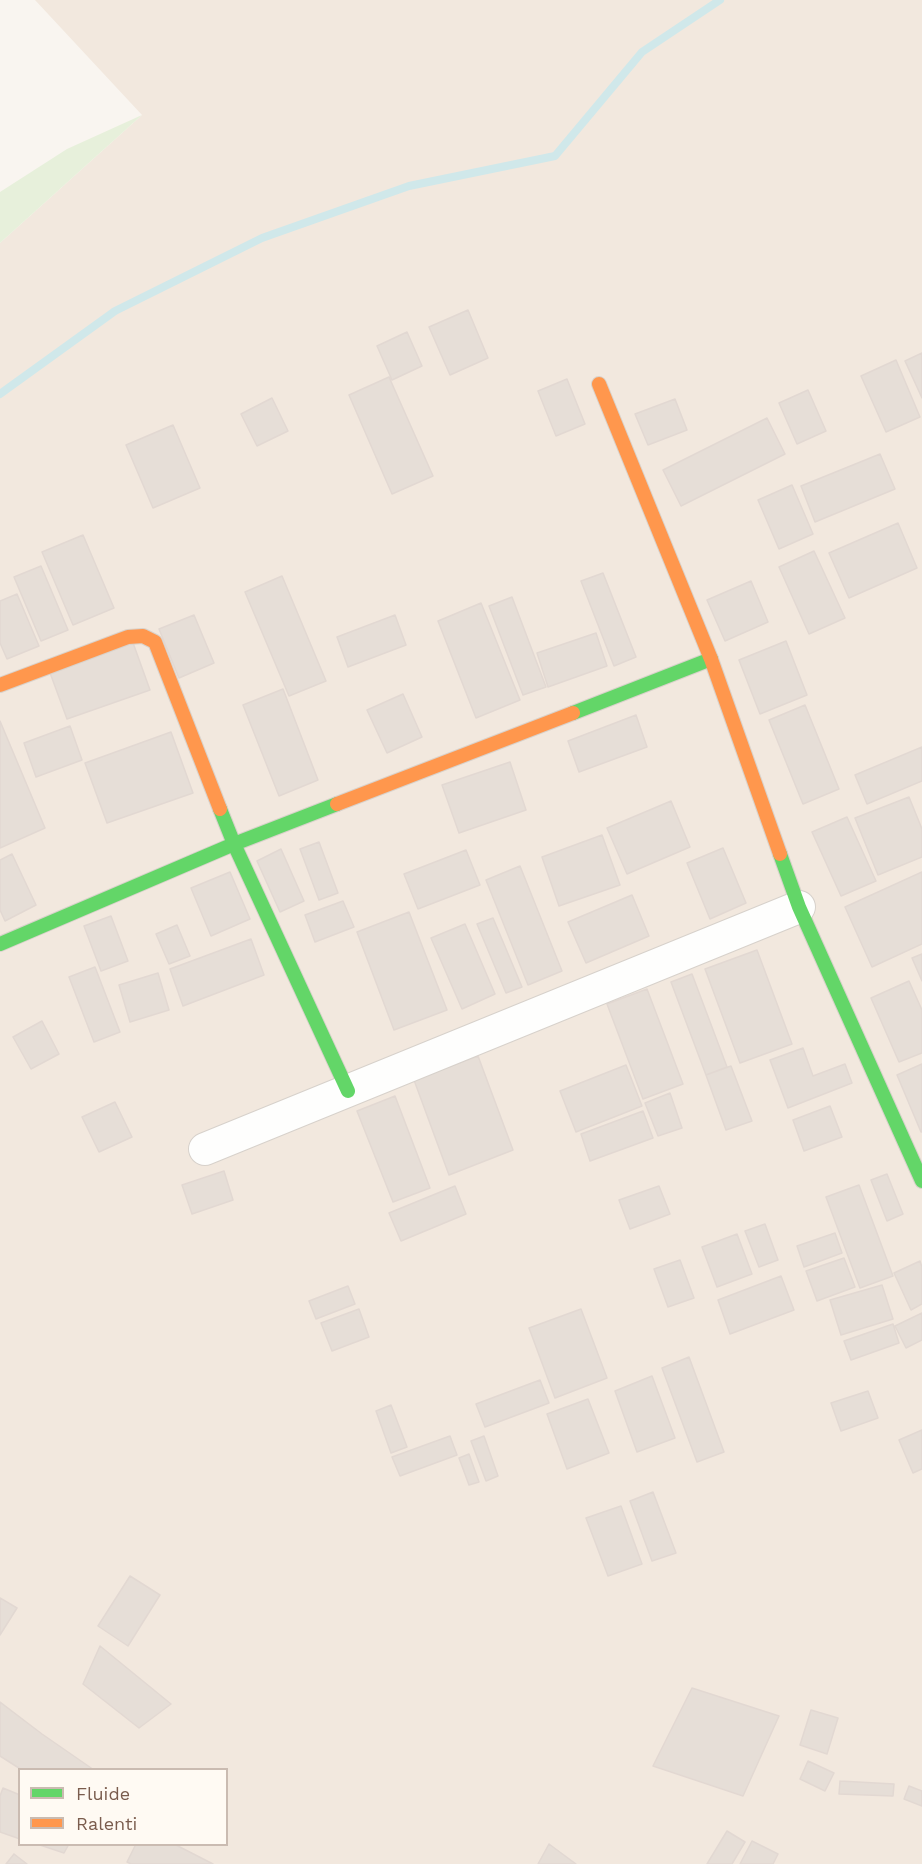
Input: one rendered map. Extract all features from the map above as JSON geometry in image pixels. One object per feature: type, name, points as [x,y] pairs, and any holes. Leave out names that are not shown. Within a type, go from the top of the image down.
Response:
[{"type":"street","points":[[599,384],[711,659],[799,907],[922,1181]]},
{"type":"street","points":[[0,685],[128,637],[143,636],[154,642],[162,657],[234,844],[348,1091]]},
{"type":"street","points":[[0,944],[234,844],[711,659]]},
{"type":"street","points":[[205,1149],[799,907]]},
{"type":"shaded area","points":[[35,0],[922,0],[922,1864],[0,1864],[0,243],[142,115]]},
{"type":"green space","points":[[142,115],[0,243],[0,192],[67,149]]},
{"type":"building","points":[[468,310],[488,358],[450,375],[429,327]]},
{"type":"building","points":[[407,332],[422,366],[392,380],[377,346]]},
{"type":"building","points":[[922,353],[922,398],[905,361]]},
{"type":"building","points":[[896,360],[920,417],[886,432],[861,376]]},
{"type":"building","points":[[389,377],[433,476],[392,494],[349,395]]},
{"type":"building","points":[[567,379],[585,424],[556,436],[538,391]]},
{"type":"building","points":[[808,390],[826,431],[797,444],[779,403]]},
{"type":"building","points":[[272,398],[288,431],[257,446],[241,414]]},
{"type":"building","points":[[675,399],[687,430],[648,445],[635,414]]},
{"type":"building","points":[[767,418],[785,454],[681,506],[663,470]]},
{"type":"building","points":[[173,425],[200,488],[153,508],[126,445]]},
{"type":"building","points":[[880,454],[895,489],[815,522],[801,486]]},
{"type":"building","points":[[792,485],[813,534],[779,549],[758,500]]},
{"type":"building","points":[[898,523],[917,568],[849,598],[829,553]]},
{"type":"building","points":[[83,535],[114,608],[73,625],[42,552]]},
{"type":"building","points":[[814,551],[845,618],[809,634],[779,567]]},
{"type":"building","points":[[41,566],[68,630],[41,641],[14,577]]},
{"type":"building","points":[[603,573],[636,657],[614,666],[581,581]]},
{"type":"building","points":[[282,576],[326,681],[289,696],[245,592]]},
{"type":"building","points":[[751,581],[768,622],[725,641],[707,600]]},
{"type":"building","points":[[17,594],[39,646],[7,659],[0,643],[0,601]]},
{"type":"building","points":[[512,597],[546,687],[523,695],[489,606]]},
{"type":"building","points":[[481,603],[520,700],[476,718],[438,621]]},
{"type":"building","points":[[194,615],[214,663],[179,678],[159,629]]},
{"type":"building","points":[[395,615],[406,645],[348,667],[337,637]]},
{"type":"building","points":[[596,633],[607,666],[548,687],[537,653]]},
{"type":"building","points":[[132,640],[150,690],[67,719],[49,670]]},
{"type":"building","points":[[786,641],[807,695],[760,714],[739,660]]},
{"type":"building","points":[[283,689],[318,780],[279,796],[243,705]]},
{"type":"building","points":[[403,694],[422,737],[387,753],[367,710]]},
{"type":"building","points":[[805,705],[839,789],[803,804],[769,720]]},
{"type":"building","points":[[636,715],[647,747],[579,772],[568,741]]},
{"type":"building","points":[[0,721],[45,828],[0,848]]},
{"type":"building","points":[[70,726],[82,760],[36,777],[24,743]]},
{"type":"building","points":[[171,732],[193,793],[107,823],[85,763]]},
{"type":"building","points":[[922,747],[922,781],[867,804],[855,775]]},
{"type":"building","points":[[510,762],[526,810],[459,833],[442,785]]},
{"type":"building","points":[[909,797],[922,829],[922,857],[878,875],[855,818]]},
{"type":"building","points":[[671,801],[690,847],[627,874],[607,828]]},
{"type":"building","points":[[847,817],[876,881],[841,896],[812,832]]},
{"type":"building","points":[[602,835],[620,885],[559,906],[542,857]]},
{"type":"building","points":[[319,842],[338,893],[319,900],[300,849]]},
{"type":"building","points":[[723,848],[746,903],[710,919],[687,863]]},
{"type":"building","points":[[281,849],[304,901],[280,912],[257,861]]},
{"type":"building","points":[[466,850],[480,885],[418,909],[404,874]]},
{"type":"building","points":[[12,854],[36,905],[5,921],[0,910],[0,860]]},
{"type":"building","points":[[520,866],[562,971],[528,985],[486,880]]},
{"type":"building","points":[[230,872],[250,919],[211,936],[191,888]]},
{"type":"building","points":[[922,872],[922,944],[872,967],[845,907]]},
{"type":"building","points":[[632,895],[649,936],[586,963],[568,922]]},
{"type":"building","points":[[343,901],[354,927],[315,942],[305,915]]},
{"type":"building","points":[[409,912],[447,1010],[394,1030],[357,932]]},
{"type":"building","points":[[111,916],[128,961],[101,971],[84,926]]},
{"type":"building","points":[[493,918],[522,987],[506,993],[477,924]]},
{"type":"building","points":[[465,924],[495,994],[462,1009],[431,938]]},
{"type":"building","points":[[177,925],[190,956],[169,964],[156,934]]},
{"type":"building","points":[[251,939],[264,975],[183,1006],[170,969]]},
{"type":"building","points":[[757,950],[792,1044],[740,1063],[705,969]]},
{"type":"building","points":[[922,954],[922,981],[912,958]]},
{"type":"building","points":[[95,967],[120,1032],[94,1042],[69,977]]},
{"type":"building","points":[[158,973],[169,1010],[130,1022],[119,985]]},
{"type":"building","points":[[692,974],[727,1067],[706,1075],[671,982]]},
{"type":"building","points":[[909,981],[922,1010],[922,1053],[899,1062],[871,998]]},
{"type":"building","points":[[647,989],[683,1084],[643,1099],[607,1004]]},
{"type":"building","points":[[42,1021],[59,1054],[31,1069],[13,1037]]},
{"type":"building","points":[[803,1048],[813,1076],[845,1064],[852,1083],[788,1108],[770,1060]]},
{"type":"building","points":[[478,1056],[513,1150],[449,1175],[414,1080]]},
{"type":"building","points":[[922,1064],[922,1132],[921,1132],[897,1075]]},
{"type":"building","points":[[626,1065],[642,1106],[576,1132],[560,1091]]},
{"type":"building","points":[[731,1066],[752,1121],[726,1130],[706,1075]]},
{"type":"building","points":[[670,1093],[682,1128],[658,1136],[645,1103]]},
{"type":"building","points":[[395,1096],[430,1188],[393,1202],[357,1111]]},
{"type":"building","points":[[115,1102],[132,1137],[99,1152],[82,1117]]},
{"type":"building","points":[[830,1106],[842,1137],[804,1151],[793,1120]]},
{"type":"building","points":[[643,1111],[653,1138],[590,1161],[581,1134]]},
{"type":"building","points":[[224,1171],[233,1200],[192,1214],[182,1185]]},
{"type":"building","points":[[887,1174],[903,1214],[887,1221],[871,1180]]},
{"type":"building","points":[[859,1185],[893,1276],[860,1288],[826,1197]]},
{"type":"building","points":[[455,1186],[466,1214],[401,1241],[389,1213]]},
{"type":"building","points":[[659,1186],[670,1214],[630,1229],[619,1200]]},
{"type":"building","points":[[765,1224],[778,1260],[759,1267],[745,1231]]},
{"type":"building","points":[[835,1233],[842,1253],[804,1267],[797,1246]]},
{"type":"building","points":[[737,1234],[752,1274],[717,1287],[702,1247]]},
{"type":"building","points":[[844,1258],[855,1287],[817,1301],[806,1271]]},
{"type":"building","points":[[680,1260],[694,1298],[668,1307],[654,1269]]},
{"type":"building","points":[[920,1261],[922,1304],[911,1310],[894,1273]]},
{"type":"building","points":[[781,1276],[794,1310],[730,1334],[718,1300]]},
{"type":"building","points":[[882,1285],[893,1319],[841,1335],[830,1300]]},
{"type":"building","points":[[348,1286],[355,1304],[316,1319],[309,1301]]},
{"type":"building","points":[[359,1309],[369,1337],[332,1351],[321,1323]]},
{"type":"building","points":[[581,1309],[607,1378],[555,1398],[529,1328]]},
{"type":"building","points":[[922,1313],[922,1340],[906,1348],[895,1326]]},
{"type":"building","points":[[893,1324],[899,1343],[851,1360],[844,1341]]},
{"type":"building","points":[[689,1357],[724,1452],[697,1462],[662,1368]]},
{"type":"building","points":[[652,1376],[675,1438],[637,1452],[615,1391]]},
{"type":"building","points":[[540,1380],[549,1403],[485,1427],[476,1404]]},
{"type":"building","points":[[868,1391],[878,1418],[841,1431],[831,1403]]},
{"type":"building","points":[[588,1399],[609,1453],[567,1469],[547,1414]]},
{"type":"building","points":[[391,1405],[407,1447],[391,1453],[376,1411]]},
{"type":"building","points":[[922,1430],[922,1469],[913,1473],[899,1440]]},
{"type":"building","points":[[450,1436],[457,1455],[400,1476],[392,1457]]},
{"type":"building","points":[[484,1436],[498,1476],[486,1481],[471,1441]]},
{"type":"building","points":[[469,1454],[479,1482],[469,1485],[459,1458]]},
{"type":"building","points":[[653,1492],[676,1553],[652,1561],[630,1501]]},
{"type":"building","points":[[621,1506],[642,1564],[608,1576],[586,1518]]},
{"type":"building","points":[[130,1576],[160,1595],[128,1646],[98,1626]]},
{"type":"building","points":[[0,1598],[17,1608],[0,1635]]},
{"type":"building","points":[[100,1646],[171,1704],[139,1728],[83,1684]]},
{"type":"building","points":[[692,1688],[779,1716],[743,1796],[653,1766]]},
{"type":"building","points":[[0,1702],[91,1768],[19,1768],[0,1756]]},
{"type":"building","points":[[811,1710],[838,1718],[827,1754],[800,1745]]},
{"type":"building","points":[[808,1761],[834,1773],[825,1791],[800,1779]]},
{"type":"building","points":[[840,1781],[894,1784],[893,1796],[839,1794]]},
{"type":"building","points":[[909,1786],[922,1791],[922,1806],[904,1799]]},
{"type":"building","points":[[3,1788],[18,1794],[18,1838],[0,1832],[0,1796]]},
{"type":"building","points":[[727,1831],[745,1842],[732,1864],[707,1864]]},
{"type":"building","points":[[752,1841],[778,1854],[773,1864],[740,1864]]},
{"type":"building","points":[[549,1844],[576,1864],[538,1864]]},
{"type":"building","points":[[43,1846],[68,1846],[64,1853]]},
{"type":"building","points":[[135,1846],[178,1846],[213,1864],[131,1864],[127,1862]]},
{"type":"building","points":[[14,1854],[27,1864],[6,1864]]},
{"type":"waterway","points":[[0,394],[115,311],[262,238],[409,186],[555,156],[642,52],[720,0]]},
{"type":"traffic: fast","points":[[573,713],[711,659]]},
{"type":"traffic: fast","points":[[0,944],[234,844],[337,804]]},
{"type":"traffic: fast","points":[[220,809],[348,1091]]},
{"type":"traffic: fast","points":[[780,854],[799,907],[922,1181]]},
{"type":"traffic: slow","points":[[599,384],[711,659],[780,854]]},
{"type":"traffic: slow","points":[[0,685],[128,637],[143,636],[155,642],[220,809]]},
{"type":"traffic: slow","points":[[337,804],[573,713]]}]
